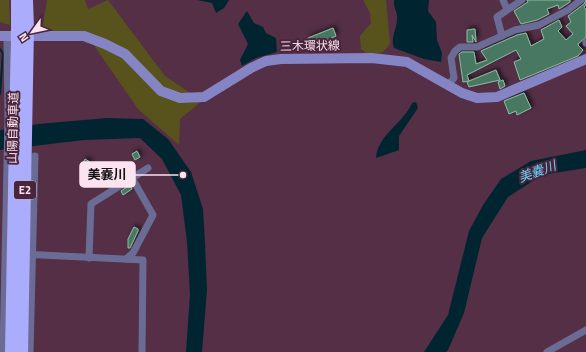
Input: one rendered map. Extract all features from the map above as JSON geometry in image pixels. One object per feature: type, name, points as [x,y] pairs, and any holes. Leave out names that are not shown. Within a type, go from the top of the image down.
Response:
[{"type":"highway","name":"山陽自動車道","points":[[17,0],[23,28],[22,352]]},
{"type":"highway","name":"山陽自動車道","points":[[11,352],[23,28],[27,0]]},
{"type":"main road","name":"三木環状線","points":[[3,36],[84,36],[125,54],[161,91],[180,98],[204,97],[232,78],[266,61],[294,58],[372,58],[407,62],[462,93],[478,98],[497,97],[586,59]]},
{"type":"street","points":[[503,0],[507,9]]},
{"type":"street","points":[[502,36],[497,17],[522,0]]},
{"type":"street","points":[[448,85],[454,78],[451,58],[454,51],[460,47],[477,47],[515,30],[539,24],[568,10],[576,1]]},
{"type":"street","points":[[3,36],[8,118],[5,254],[2,285],[3,352]]},
{"type":"street","points":[[30,352],[35,156]]},
{"type":"street","points":[[89,258],[91,204],[148,168]]},
{"type":"street","points":[[0,175],[7,170]]},
{"type":"street","points":[[126,260],[133,253],[153,215],[132,178]]},
{"type":"street","points":[[5,254],[144,260],[142,352]]},
{"type":"street","points":[[547,352],[586,330]]},
{"type":"shaded area","points":[[0,0],[9,0],[10,25],[0,22]]},
{"type":"shaded area","points":[[47,0],[85,0],[88,9],[108,0],[165,76],[202,101],[180,119],[179,145],[138,109],[84,31],[42,31]]},
{"type":"shaded area","points":[[363,0],[386,0],[390,44],[382,53],[366,53],[361,49],[360,36],[371,23],[370,13]]},
{"type":"water","points":[[197,0],[229,0],[224,8],[216,13],[212,3]]},
{"type":"water","points":[[394,0],[429,0],[428,11],[436,22],[437,40],[442,53],[441,62],[424,59],[394,48],[393,37],[397,17]]},
{"type":"water","points":[[247,11],[254,23],[263,27],[266,33],[276,38],[277,52],[256,58],[242,66],[240,60],[248,44],[238,24]]},
{"type":"water","points":[[416,102],[418,108],[399,136],[399,150],[376,158],[381,142],[403,117],[412,103]]},
{"type":"water","points":[[107,118],[143,119],[168,139],[191,172],[203,209],[207,290],[202,352],[186,352],[190,294],[187,242],[181,195],[162,159],[140,138],[84,140],[0,150],[0,130],[38,124]]},
{"type":"water","points":[[586,150],[586,168],[542,175],[508,197],[482,238],[464,313],[448,350],[446,352],[424,352],[448,315],[469,231],[483,205],[501,179],[531,161]]},
{"type":"building","points":[[527,0],[570,0],[570,2],[559,9],[558,5],[547,9],[549,14],[537,20],[521,24],[514,11],[528,2]]},
{"type":"building","points":[[586,0],[586,5],[584,7],[586,10],[586,37],[578,44],[583,50],[578,56],[520,80],[514,62],[521,59],[516,50],[467,75],[469,81],[463,82],[459,54],[462,52],[474,52],[476,64],[487,60],[481,51],[517,35],[526,33],[531,46],[544,39],[541,30],[559,20],[562,27],[558,31],[566,40],[573,34],[566,26],[571,22],[568,16],[584,4]]},
{"type":"building","points":[[333,28],[336,36],[319,44],[309,45],[308,38]]},
{"type":"building","points":[[475,29],[476,42],[472,35],[473,42],[467,42],[467,30]]},
{"type":"building","points":[[496,70],[500,80],[469,87],[467,82]]},
{"type":"building","points":[[503,80],[505,86],[500,89],[498,82]]},
{"type":"building","points":[[524,93],[531,108],[517,115],[516,111],[509,114],[504,101]]},
{"type":"building","points":[[137,151],[140,157],[135,160],[132,154]]},
{"type":"building","points":[[85,159],[90,162],[85,172],[80,169]]},
{"type":"building","points":[[130,185],[132,189],[123,195],[121,191]]},
{"type":"building","points":[[134,227],[138,229],[138,231],[130,248],[128,248],[128,239]]},
{"type":"waterway","points":[[0,49],[3,53],[0,94]]},
{"type":"place","name":"美嚢川","points":[[183,175]]}]
